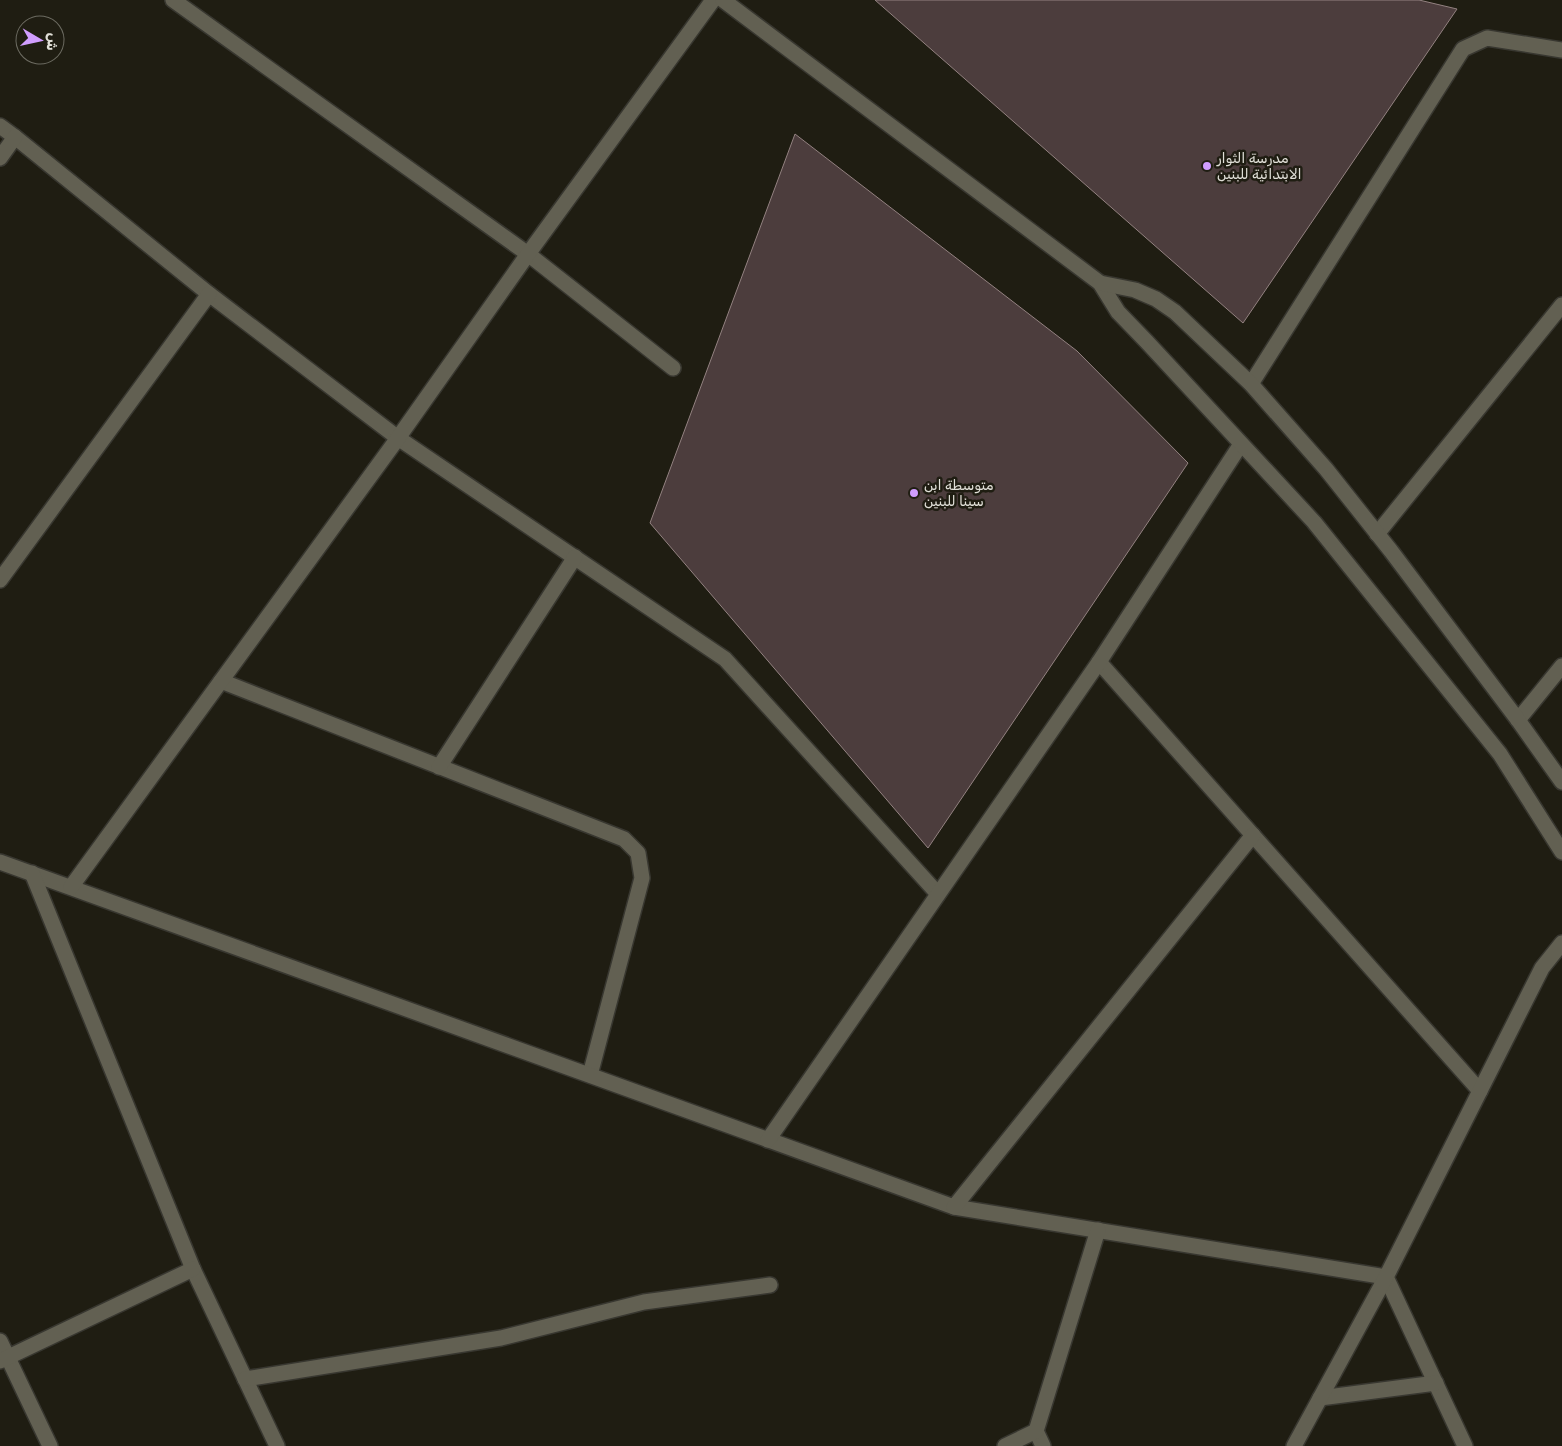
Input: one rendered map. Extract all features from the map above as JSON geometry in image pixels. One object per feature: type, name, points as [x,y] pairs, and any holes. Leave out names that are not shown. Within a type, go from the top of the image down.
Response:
[{"type":"street","points":[[173,0],[528,254],[673,368]]},
{"type":"street","points":[[71,887],[398,438],[528,254],[713,0]]},
{"type":"street","points":[[723,0],[1100,283],[1118,312],[1314,522],[1500,754],[1562,852]]},
{"type":"street","points":[[1251,384],[1463,49],[1487,38],[1562,50]]},
{"type":"street","points":[[0,126],[208,294],[398,438],[725,658],[938,894]]},
{"type":"street","points":[[0,158],[15,137]]},
{"type":"street","points":[[1100,283],[1135,290],[1163,303],[1175,312],[1251,384],[1326,470],[1377,534],[1518,720],[1562,782]]},
{"type":"street","points":[[0,580],[208,294]]},
{"type":"street","points":[[1377,534],[1562,305]]},
{"type":"street","points":[[768,1140],[1099,662],[1241,444]]},
{"type":"street","points":[[439,767],[575,556]]},
{"type":"street","points":[[1099,662],[1480,1091]]},
{"type":"street","points":[[1518,720],[1562,666]]},
{"type":"street","points":[[221,681],[624,839],[638,853],[642,878],[590,1075]]},
{"type":"street","points":[[954,1207],[1253,835]]},
{"type":"street","points":[[0,862],[954,1207],[1386,1276]]},
{"type":"street","points":[[32,873],[193,1269],[277,1446]]},
{"type":"street","points":[[1294,1446],[1386,1276],[1542,968],[1562,943]]},
{"type":"street","points":[[1043,1446],[1036,1431],[1098,1230]]},
{"type":"street","points":[[4,1359],[193,1269]]},
{"type":"street","points":[[1386,1276],[1465,1446]]},
{"type":"street","points":[[245,1379],[501,1338],[644,1302],[770,1285]]},
{"type":"street","points":[[0,1341],[4,1359],[50,1446]]},
{"type":"street","points":[[1320,1398],[1436,1383]]},
{"type":"street","points":[[1005,1446],[1036,1431]]},
{"type":"building","name":"مدرسة الثوار الابتدائية للبنين","points":[[875,0],[1419,0],[1457,9],[1243,323]]},
{"type":"building","name":"متوسطة ابن سينا للبنين","points":[[795,134],[1077,351],[1188,463],[928,848],[650,523]]},
{"type":"place","name":"مدرسة الثوار الابتدائية للبنين","points":[[1207,166]]},
{"type":"place","name":"متوسطة ابن سينا للبنين","points":[[914,493]]}]
